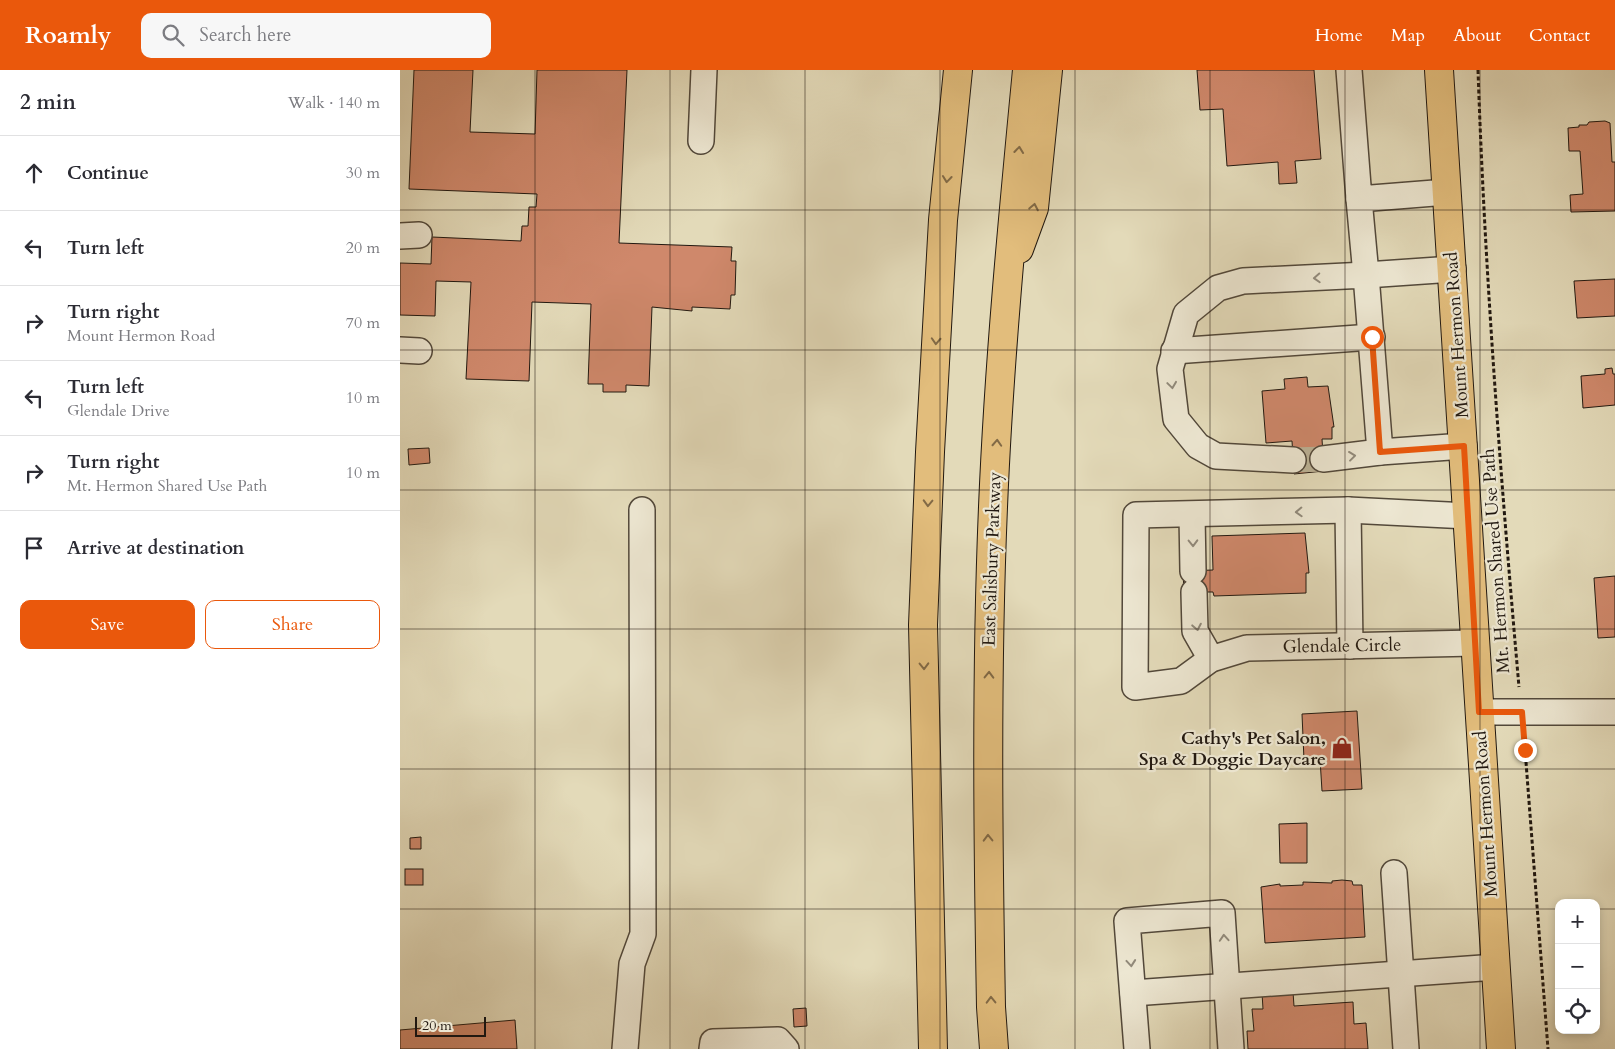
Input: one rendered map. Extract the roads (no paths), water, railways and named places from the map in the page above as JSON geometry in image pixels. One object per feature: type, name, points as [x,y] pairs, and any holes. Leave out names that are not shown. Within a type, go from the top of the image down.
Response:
[{"type":"main road","points":[[943,70],[952,130]]},
{"type":"main road","points":[[933,1049],[924,625],[930,452],[942,230],[958,70]]},
{"type":"main road","name":"East Salisbury Parkway","points":[[994,1049],[991,1008],[987,755],[993,505],[1006,285],[1027,70]]},
{"type":"main road","points":[[1006,285],[1034,208],[1048,70]]},
{"type":"main road","name":"Mount Hermon Road","points":[[1439,70],[1501,1049]]},
{"type":"street","points":[[700,141],[704,70]]},
{"type":"street","points":[[1349,70],[1380,452]]},
{"type":"street","points":[[1359,199],[1447,192]]},
{"type":"street","points":[[1293,460],[1216,456],[1198,446],[1176,419],[1170,369],[1186,314],[1218,288],[1243,281],[1453,269]]},
{"type":"street","points":[[1174,351],[1372,337]]},
{"type":"street","points":[[1323,459],[1380,452],[1464,446]]},
{"type":"street","points":[[626,1049],[632,964],[643,934],[642,510]]},
{"type":"street","points":[[1211,659],[1196,631],[1192,515],[1348,510],[1468,516]]},
{"type":"street","points":[[1348,510],[1350,646]]},
{"type":"street","name":"Glendale Circle","points":[[1192,515],[1136,515],[1135,687],[1180,681],[1211,659],[1247,648],[1475,643]]},
{"type":"street","points":[[1479,712],[1615,712]]},
{"type":"street","points":[[1394,873],[1406,1049]]},
{"type":"street","points":[[1137,1049],[1127,921],[1222,913],[1231,1049]]},
{"type":"street","points":[[1133,993],[1496,967]]},
{"type":"street","points":[[712,1049],[713,1042],[778,1040],[786,1049]]},
{"type":"tunnel","points":[[1293,460],[1323,459]]},
{"type":"place","name":"Cathy's Pet Salon, Spa & Doggie Daycare","points":[[1342,748]]}]
